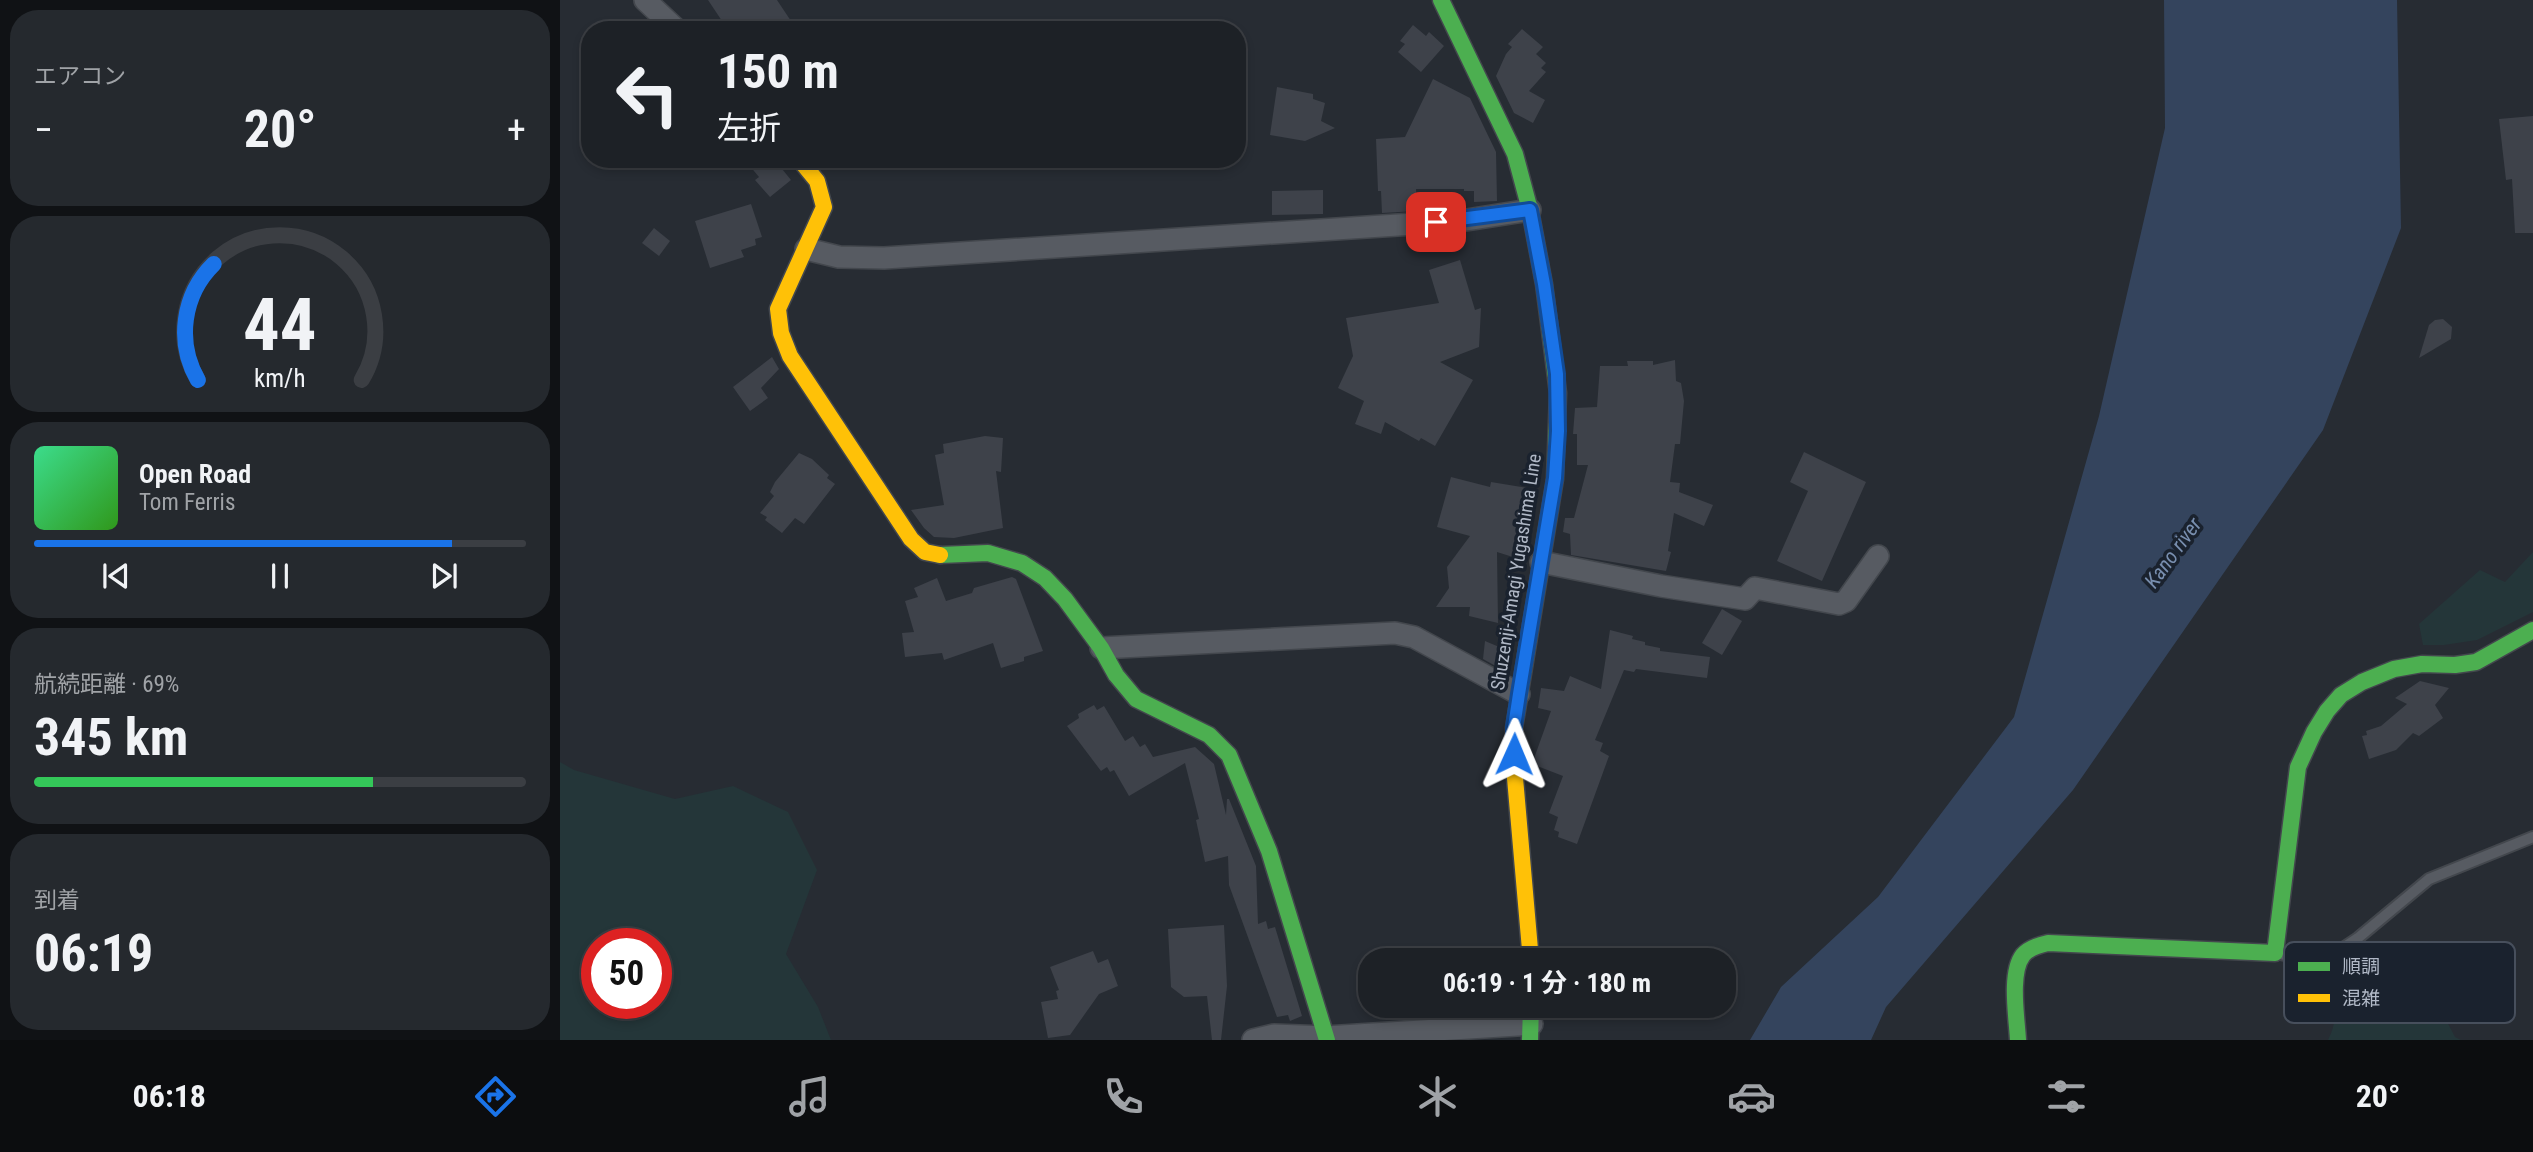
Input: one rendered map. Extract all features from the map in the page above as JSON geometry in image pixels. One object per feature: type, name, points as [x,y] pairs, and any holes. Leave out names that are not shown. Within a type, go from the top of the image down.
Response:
[{"type":"street","points":[[645,0],[667,21]]},
{"type":"street","name":"Shuzenji-Amagi Yugashima Line","points":[[1441,0],[1515,154],[1530,210],[1544,284],[1558,393],[1555,478],[1514,727],[1515,780],[1530,948]]},
{"type":"street","points":[[806,168],[817,181],[824,207],[778,309],[778,320],[790,356],[911,539],[925,552],[934,555],[988,553],[1022,563],[1045,578],[1065,599],[1101,648],[1116,676],[1136,699],[1220,743],[1229,755],[1280,883],[1326,1039]]},
{"type":"street","points":[[806,248],[839,257],[884,258],[1447,222],[1530,210]]},
{"type":"street","points":[[1541,562],[1661,586],[1745,599],[1755,588],[1839,604],[1846,601],[1878,556]]},
{"type":"street","points":[[2018,1040],[2017,975],[2021,958],[2034,945],[2048,943],[2157,946],[2275,953],[2298,767],[2327,711],[2341,695],[2362,682],[2394,669],[2423,664],[2455,665],[2476,662],[2533,630]]},
{"type":"street","points":[[1101,648],[1395,634],[1414,637],[1519,694]]},
{"type":"street","points":[[1253,1040],[1274,1035],[1326,1039],[1531,1023]]},
{"type":"lane","points":[[2352,942],[2429,879],[2533,837]]},
{"type":"lane","points":[[2275,953],[2284,955]]},
{"type":"shaded area","points":[[2533,552],[2533,612],[2477,640],[2423,645],[2419,624],[2480,570],[2505,582]]},
{"type":"shaded area","points":[[560,762],[574,770],[675,799],[733,786],[788,812],[817,870],[786,954],[818,1007],[831,1040],[560,1040]]},
{"type":"shaded area","points":[[2448,1023],[2455,1037],[2461,1040],[2328,1040],[2334,1025]]},
{"type":"water","name":"Kano river","points":[[2164,0],[2397,0],[2401,228],[2323,430],[2073,790],[1886,1007],[1871,1040],[1750,1040],[1781,987],[1878,897],[2014,717],[2099,416],[2165,128]]},
{"type":"building","points":[[708,0],[777,0],[791,21],[722,21]]},
{"type":"building","points":[[1413,25],[1426,36],[1429,32],[1444,46],[1421,72],[1398,52],[1405,44],[1400,41]]},
{"type":"building","points":[[1522,29],[1543,47],[1536,54],[1546,63],[1541,68],[1546,72],[1529,91],[1545,100],[1533,123],[1514,113],[1496,76],[1512,47],[1508,44]]},
{"type":"building","points":[[1433,79],[1470,98],[1496,152],[1497,201],[1474,202],[1474,191],[1464,189],[1416,189],[1417,211],[1382,213],[1381,191],[1378,191],[1376,139],[1405,137]]},
{"type":"building","points":[[1277,87],[1313,94],[1313,99],[1325,103],[1321,121],[1335,128],[1305,141],[1270,135]]},
{"type":"building","points":[[2533,116],[2533,233],[2515,233],[2512,179],[2506,180],[2499,119]]},
{"type":"building","points":[[752,168],[781,168],[791,180],[770,197],[755,180],[759,177]]},
{"type":"building","points":[[1323,190],[1323,214],[1272,215],[1272,191]]},
{"type":"building","points":[[751,204],[762,237],[755,239],[756,245],[741,250],[744,257],[710,268],[695,221]]},
{"type":"building","points":[[654,228],[670,241],[659,256],[642,243]]},
{"type":"building","points":[[1460,260],[1475,310],[1481,308],[1479,347],[1440,362],[1473,380],[1435,446],[1421,438],[1419,441],[1385,422],[1381,434],[1355,424],[1364,401],[1338,388],[1353,356],[1346,318],[1439,303],[1429,270]]},
{"type":"building","points":[[2443,319],[2452,327],[2451,339],[2419,358],[2429,325],[2435,320]]},
{"type":"building","points":[[772,357],[779,369],[761,388],[768,398],[750,411],[733,387]]},
{"type":"building","points":[[1675,360],[1676,381],[1681,383],[1684,401],[1680,444],[1675,444],[1670,482],[1680,483],[1679,492],[1713,505],[1704,526],[1674,513],[1668,551],[1671,552],[1666,571],[1571,555],[1570,534],[1563,532],[1565,518],[1574,518],[1588,465],[1577,465],[1577,434],[1573,434],[1575,408],[1597,407],[1600,366],[1628,366],[1627,361],[1653,361],[1653,365]]},
{"type":"building","points":[[985,436],[1003,438],[1001,472],[996,471],[1003,528],[954,538],[934,537],[911,510],[944,505],[935,455],[944,453],[943,444]]},
{"type":"building","points":[[1804,452],[1866,482],[1822,581],[1777,561],[1808,491],[1790,482]]},
{"type":"building","points":[[799,453],[812,459],[835,484],[804,524],[795,518],[782,533],[760,513],[774,496],[770,492],[775,482]]},
{"type":"building","points":[[1451,477],[1490,487],[1491,482],[1533,489],[1529,512],[1533,513],[1525,556],[1518,553],[1516,558],[1497,552],[1498,623],[1469,616],[1470,607],[1436,607],[1449,588],[1447,567],[1470,536],[1437,527]]},
{"type":"building","points":[[1012,577],[1016,579],[1043,651],[1024,657],[1024,661],[1001,668],[993,643],[944,660],[942,653],[905,657],[902,633],[914,632],[905,601],[918,597],[914,588],[937,578],[946,601],[972,593],[974,588]]},
{"type":"building","points":[[1722,609],[1742,621],[1722,655],[1702,643]]},
{"type":"building","points":[[1610,630],[1633,636],[1632,639],[1660,648],[1660,651],[1710,657],[1707,678],[1636,669],[1634,672],[1624,670],[1595,740],[1603,743],[1600,751],[1609,756],[1577,844],[1558,837],[1559,832],[1554,830],[1558,817],[1549,813],[1563,776],[1532,764],[1551,711],[1538,708],[1541,688],[1564,691],[1570,676],[1601,689]]},
{"type":"building","points":[[1485,641],[1504,649],[1501,669],[1483,659]]},
{"type":"building","points":[[2420,681],[2449,688],[2435,705],[2443,718],[2419,736],[2413,733],[2396,750],[2369,759],[2362,736],[2367,735],[2366,731],[2381,726],[2407,704],[2395,698]]},
{"type":"building","points":[[1094,705],[1097,710],[1104,706],[1125,741],[1133,736],[1140,747],[1145,744],[1153,757],[1195,747],[1214,764],[1226,815],[1229,799],[1256,866],[1258,924],[1266,921],[1268,929],[1275,927],[1302,1016],[1290,1021],[1288,1015],[1277,1017],[1229,885],[1228,856],[1205,862],[1196,820],[1199,819],[1185,763],[1129,796],[1114,770],[1110,772],[1107,767],[1101,771],[1067,726],[1079,718],[1078,714]]},
{"type":"building","points":[[1224,925],[1227,986],[1221,1040],[1212,1040],[1207,996],[1184,997],[1171,987],[1168,929]]},
{"type":"building","points":[[1093,951],[1098,963],[1108,959],[1118,986],[1099,994],[1070,1035],[1048,1038],[1041,1002],[1058,999],[1056,991],[1059,990],[1050,967]]},
{"type":"traffic: fast","points":[[1441,0],[1515,154],[1530,210],[1544,284],[1558,393],[1555,479],[1514,728],[1515,778]]},
{"type":"traffic: fast","points":[[940,555],[988,553],[1022,563],[1045,578],[1065,599],[1101,648],[1116,675],[1136,699],[1209,735],[1229,755],[1269,851],[1327,1040]]},
{"type":"traffic: fast","points":[[2018,1040],[2016,973],[2023,955],[2038,946],[2048,943],[2275,953],[2298,767],[2327,711],[2341,695],[2362,682],[2394,669],[2422,664],[2455,665],[2476,662],[2533,630]]},
{"type":"traffic: fast","points":[[1530,1040],[1531,1018]]},
{"type":"traffic: slow","points":[[806,168],[817,181],[824,207],[778,309],[781,333],[790,356],[911,539],[925,552],[940,555]]},
{"type":"traffic: slow","points":[[1515,778],[1530,948]]},
{"type":"route","points":[[1436,222],[1530,210],[1544,284],[1557,374],[1555,478],[1514,727],[1514,754]]}]
